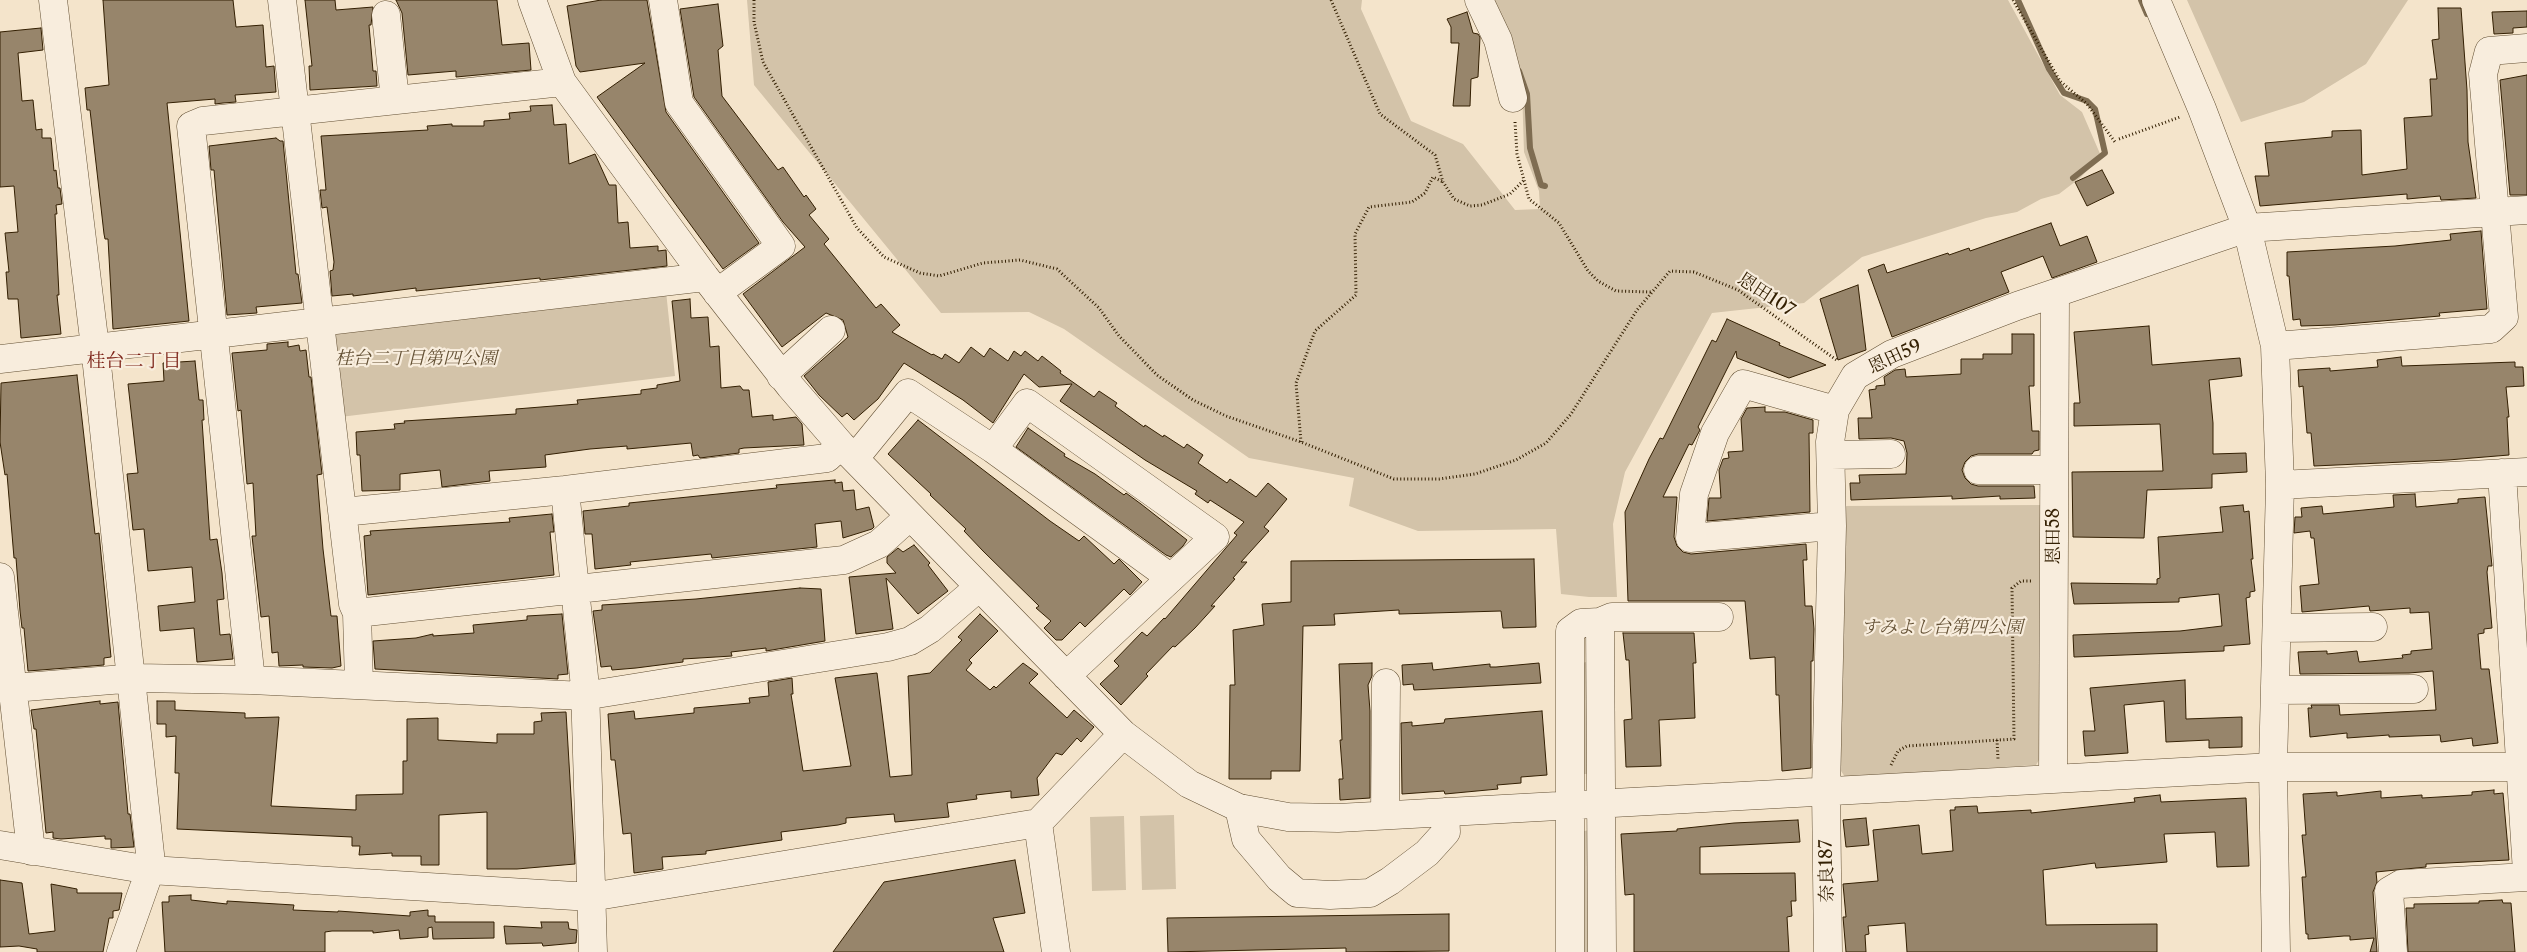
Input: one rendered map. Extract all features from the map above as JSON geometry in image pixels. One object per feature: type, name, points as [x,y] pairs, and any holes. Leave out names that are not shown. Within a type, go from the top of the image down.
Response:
[{"type":"street","points":[[53,0],[95,347],[132,678],[150,870],[121,952]]},
{"type":"street","points":[[282,0],[342,512],[354,604],[357,613],[359,684]]},
{"type":"street","points":[[532,0],[562,82],[711,285],[781,376],[848,451],[978,588],[1123,734],[1189,784],[1239,808],[1288,817],[1316,819],[2054,777],[2273,767],[2523,767]]},
{"type":"street","points":[[0,358],[320,323],[711,285],[781,246],[679,103],[663,0]]},
{"type":"street","points":[[1479,0],[1498,40],[1513,98]]},
{"type":"street","points":[[2156,0],[2202,109],[2247,228],[2275,346],[2280,485],[2273,767],[2276,952]]},
{"type":"street","points":[[386,15],[395,100]]},
{"type":"street","points":[[2275,346],[2491,329],[2504,317],[2483,74],[2489,51],[2527,48]]},
{"type":"street","points":[[251,680],[191,126],[203,121],[295,110],[562,82]]},
{"type":"street","name":"恩田59","points":[[1826,790],[1832,526],[1830,442],[1835,410],[1855,376],[1892,354],[2017,306],[2055,295],[2247,228],[2527,210]]},
{"type":"street","name":"恩田58","points":[[2054,777],[2055,295]]},
{"type":"street","points":[[781,376],[826,343]]},
{"type":"street","points":[[1832,526],[1690,538],[1694,494],[1715,433],[1743,384],[1835,410]]},
{"type":"street","points":[[342,512],[566,490],[827,458],[848,451],[908,393],[993,448],[1171,578]]},
{"type":"street","points":[[993,448],[1027,403],[1215,537],[1066,676]]},
{"type":"street","points":[[1831,455],[1891,454]]},
{"type":"street","points":[[1978,470],[2054,470]]},
{"type":"street","points":[[2280,485],[2514,472],[2527,872]]},
{"type":"street","points":[[566,490],[584,696],[593,952]]},
{"type":"street","points":[[357,613],[844,560],[879,544],[910,516]]},
{"type":"street","points":[[0,577],[31,851]]},
{"type":"street","points":[[13,688],[132,678],[359,684],[584,696],[903,643],[930,629],[978,588]]},
{"type":"street","points":[[1570,952],[1570,631],[1580,623],[1600,622],[1612,617],[1719,617]]},
{"type":"street","points":[[1600,622],[1602,952]]},
{"type":"street","points":[[2277,628],[2372,627]]},
{"type":"street","points":[[2275,690],[2414,689]]},
{"type":"street","points":[[1385,815],[1392,695]]},
{"type":"street","points":[[0,846],[150,870],[591,897],[1038,823],[1123,734]]},
{"type":"street","name":"奈良187","points":[[1826,790],[1828,952]]},
{"type":"street","points":[[1239,808],[1246,839],[1279,878],[1297,893],[1330,895],[1370,893],[1390,881],[1427,853],[1446,832],[1445,812]]},
{"type":"street","points":[[1038,823],[1056,952]]},
{"type":"street","points":[[2393,952],[2389,891],[2401,884],[2527,877]]},
{"type":"path","points":[[754,0],[754,22],[763,62],[857,228],[884,257],[920,273],[939,276],[992,262],[1020,260],[1057,269],[1099,308],[1119,336],[1157,375],[1193,400],[1226,416],[1301,442],[1394,479],[1439,479],[1475,474],[1516,460],[1546,443],[1570,414],[1608,354],[1652,292]]},
{"type":"path","points":[[1331,0],[1380,114],[1435,155],[1444,182],[1454,199],[1470,206],[1482,204],[1510,194],[1524,180]]},
{"type":"path","points":[[2013,0],[2060,81],[2087,104],[2114,142]]},
{"type":"path","points":[[1513,98],[1517,154],[1530,199],[1560,223],[1588,271],[1598,281],[1616,291],[1652,292]]},
{"type":"path","points":[[2119,139],[2202,109]]},
{"type":"path","points":[[1301,442],[1296,383],[1315,331],[1356,294],[1355,234],[1369,207],[1412,202],[1425,193],[1433,177],[1444,182]]},
{"type":"path","name":"恩田107","points":[[1652,292],[1670,271],[1694,272],[1738,290],[1840,363]]},
{"type":"path","points":[[1890,773],[1895,755],[1907,746],[2014,740],[2012,588],[2021,581],[2054,580]]},
{"type":"green space","points":[[747,0],[1362,0],[1361,9],[1411,121],[1463,144],[1515,210],[1540,209],[1539,191],[1524,152],[1522,88],[1485,0],[2008,0],[2060,95],[2082,112],[2101,156],[2080,178],[2059,194],[2041,199],[2017,212],[1986,218],[1862,257],[1804,303],[1712,313],[1625,472],[1613,524],[1617,597],[1561,594],[1556,529],[1418,531],[1349,506],[1354,478],[1249,458],[1064,329],[1029,312],[941,313],[754,85]]},
{"type":"green space","points":[[2187,0],[2408,0],[2366,64],[2304,102],[2241,122]]},
{"type":"green space","name":"桂台二丁目第四公園","points":[[665,282],[675,376],[332,418],[320,323]]},
{"type":"green space","name":"すみよし台第四公園","points":[[2044,505],[2045,750],[2036,765],[1845,777],[1841,771],[1840,506]]},
{"type":"green space","points":[[1586,662],[1589,664],[1591,770],[1587,774],[1581,774],[1580,664]]},
{"type":"green space","points":[[1174,815],[1176,889],[1142,890],[1140,816]]},
{"type":"green space","points":[[1124,816],[1126,890],[1092,891],[1090,817]]},
{"type":"green space","points":[[1590,830],[1592,952],[1581,952],[1582,836],[1584,831]]},
{"type":"building","points":[[103,0],[233,0],[236,27],[263,25],[266,67],[274,66],[276,92],[235,95],[236,102],[215,104],[215,99],[167,103],[189,321],[113,329],[108,239],[105,239],[104,234],[90,110],[87,110],[85,88],[109,85]]},
{"type":"building","points":[[305,0],[335,0],[336,10],[373,7],[371,25],[369,25],[373,71],[376,71],[377,86],[310,90],[309,66],[312,66]]},
{"type":"building","points":[[396,0],[497,0],[502,45],[529,43],[531,70],[456,77],[456,71],[408,75],[402,13]]},
{"type":"building","points":[[601,0],[647,0],[666,112],[759,243],[723,269],[597,97],[645,63],[580,72],[576,66],[567,6]]},
{"type":"building","points":[[718,4],[723,46],[718,50],[722,96],[778,170],[783,167],[804,197],[806,195],[816,209],[809,215],[829,239],[824,244],[876,308],[881,304],[900,325],[892,332],[932,355],[942,359],[945,354],[959,363],[971,347],[984,357],[990,348],[1008,361],[1014,351],[1021,356],[1025,351],[1038,361],[1042,356],[1061,371],[1060,373],[1094,397],[1099,391],[1117,403],[1115,406],[1144,427],[1145,425],[1184,448],[1187,444],[1203,455],[1198,463],[1227,483],[1230,479],[1256,497],[1268,483],[1287,499],[1264,527],[1269,531],[1241,562],[1247,562],[1233,578],[1235,579],[1211,606],[1215,606],[1195,628],[1175,647],[1173,646],[1146,674],[1148,676],[1121,705],[1100,684],[1119,666],[1114,661],[1142,632],[1147,636],[1165,619],[1237,535],[1234,533],[1244,522],[1210,500],[1208,503],[1195,494],[1197,491],[1145,460],[1060,401],[1072,384],[1039,387],[1024,374],[993,423],[963,400],[904,363],[878,399],[854,420],[847,413],[842,417],[819,395],[804,376],[848,337],[843,320],[826,313],[782,347],[743,294],[805,247],[783,222],[694,97],[680,9]]},
{"type":"building","points":[[2438,8],[2461,8],[2467,90],[2468,142],[2476,198],[2441,200],[2440,196],[2407,199],[2407,194],[2260,206],[2255,176],[2269,176],[2265,143],[2332,137],[2332,131],[2361,130],[2362,175],[2407,169],[2404,118],[2432,116],[2430,79],[2437,79],[2432,40],[2439,39]]},
{"type":"building","points":[[2527,11],[2527,27],[2513,28],[2513,33],[2494,34],[2492,12]]},
{"type":"building","points":[[1467,12],[1473,33],[1478,34],[1480,37],[1478,77],[1471,79],[1470,106],[1453,106],[1459,43],[1451,43],[1451,27],[1447,19]]},
{"type":"building","points":[[41,28],[43,50],[18,53],[22,101],[33,100],[36,130],[42,129],[42,138],[51,138],[54,171],[56,170],[58,188],[60,188],[62,204],[56,205],[57,214],[55,214],[59,295],[57,295],[61,334],[21,338],[18,299],[8,299],[6,272],[9,272],[5,233],[18,232],[14,186],[0,187],[0,32]]},
{"type":"building","points":[[2527,75],[2527,195],[2510,195],[2500,80]]},
{"type":"building","points":[[552,105],[554,125],[566,124],[569,164],[595,154],[609,185],[616,185],[618,223],[628,222],[630,248],[658,246],[658,251],[666,250],[667,266],[540,280],[540,278],[416,291],[416,288],[353,296],[353,294],[332,296],[330,271],[333,270],[334,262],[327,207],[322,208],[320,190],[326,190],[321,136],[428,130],[427,126],[452,124],[452,126],[484,126],[484,121],[510,119],[509,113],[531,111],[530,106]]},
{"type":"building","points":[[276,138],[283,141],[296,274],[298,274],[302,303],[256,307],[257,313],[227,315],[214,170],[211,170],[209,146]]},
{"type":"building","points":[[2102,170],[2114,193],[2087,206],[2075,182]]},
{"type":"building","points":[[2051,223],[2060,246],[2087,236],[2097,262],[2052,278],[2043,256],[2001,272],[2009,292],[1892,337],[1868,270],[1884,264],[1887,273],[1948,253],[1949,255],[1969,248],[1970,251]]},
{"type":"building","points":[[2481,231],[2487,309],[2439,313],[2440,316],[2335,325],[2301,326],[2300,319],[2293,320],[2289,276],[2287,276],[2287,252],[2395,246],[2451,240],[2450,234]]},
{"type":"building","points":[[1858,285],[1866,350],[1838,360],[1820,299]]},
{"type":"building","points":[[690,299],[691,318],[708,317],[710,347],[719,346],[721,388],[740,386],[743,390],[749,390],[752,417],[773,415],[773,420],[796,417],[802,424],[804,445],[744,448],[739,449],[739,453],[700,458],[698,455],[693,456],[691,443],[627,449],[627,446],[590,449],[545,455],[546,467],[489,471],[490,481],[442,487],[440,470],[400,474],[400,490],[362,491],[360,455],[357,455],[356,432],[395,429],[394,424],[405,423],[404,421],[516,414],[516,409],[578,404],[577,400],[641,394],[641,390],[657,388],[657,385],[680,381],[672,301]]},
{"type":"building","points":[[1727,319],[1780,343],[1779,345],[1826,365],[1789,378],[1737,358],[1736,351],[1698,427],[1700,430],[1692,445],[1689,444],[1663,497],[1677,497],[1674,537],[1677,546],[1683,552],[1691,554],[1806,544],[1807,560],[1803,560],[1805,606],[1812,606],[1814,629],[1813,661],[1811,661],[1811,768],[1782,771],[1779,695],[1776,695],[1775,657],[1750,659],[1745,601],[1628,601],[1625,512],[1660,438],[1663,439],[1712,340],[1716,342]]},
{"type":"building","points":[[2149,326],[2152,365],[2240,358],[2242,376],[2209,380],[2213,423],[2213,454],[2246,453],[2247,472],[2212,474],[2212,488],[2147,490],[2144,538],[2073,537],[2072,472],[2163,471],[2160,424],[2074,426],[2074,403],[2080,403],[2074,332]]},
{"type":"building","points":[[2012,334],[2034,334],[2034,386],[2029,386],[2032,431],[2039,431],[2039,450],[2034,451],[2032,454],[1978,454],[1971,456],[1965,462],[1962,470],[1965,478],[1971,484],[1978,486],[2034,486],[2035,498],[2000,499],[2000,496],[1952,499],[1952,496],[1851,500],[1850,483],[1860,483],[1859,475],[1906,474],[1907,453],[1904,441],[1891,438],[1859,439],[1858,418],[1872,418],[1869,390],[1876,389],[1876,386],[1885,385],[1884,377],[1895,370],[1905,369],[1906,377],[1961,374],[1961,359],[1983,359],[1983,354],[2012,354]]},
{"type":"building","points":[[288,342],[288,347],[299,345],[300,351],[306,350],[309,377],[311,377],[322,474],[317,475],[323,549],[331,616],[337,616],[341,666],[332,668],[303,667],[303,665],[279,666],[278,652],[272,653],[269,616],[261,617],[252,536],[256,536],[253,483],[247,484],[241,410],[238,411],[232,353],[267,350],[267,344]]},
{"type":"building","points":[[2401,357],[2402,366],[2515,362],[2515,367],[2523,367],[2524,386],[2506,387],[2509,417],[2507,417],[2509,455],[2448,460],[2314,466],[2311,433],[2307,433],[2303,386],[2299,387],[2298,370],[2330,368],[2330,371],[2378,367],[2377,360]]},
{"type":"building","points":[[195,361],[199,400],[203,400],[204,420],[202,420],[210,540],[217,539],[222,573],[224,599],[217,600],[220,635],[230,634],[233,659],[197,662],[194,628],[160,631],[158,606],[195,602],[192,567],[148,571],[144,529],[133,530],[127,474],[138,473],[128,384],[164,381],[163,363]]},
{"type":"building","points":[[77,375],[95,534],[99,533],[111,657],[104,658],[104,665],[28,671],[24,628],[22,628],[20,611],[16,558],[14,558],[7,474],[5,475],[0,442],[1,383]]},
{"type":"building","points":[[1765,407],[1765,412],[1785,412],[1813,420],[1813,433],[1809,433],[1810,512],[1707,521],[1709,498],[1721,498],[1719,470],[1723,459],[1729,458],[1728,452],[1743,451],[1741,419],[1747,408]]},
{"type":"building","points":[[918,420],[1050,521],[1079,541],[1084,536],[1114,564],[1119,559],[1142,582],[1130,595],[1124,589],[1085,627],[1080,622],[1062,640],[1056,640],[1044,628],[1051,621],[1036,608],[1039,606],[964,531],[966,529],[888,454]]},
{"type":"building","points":[[1028,428],[1065,454],[1064,456],[1141,504],[1187,540],[1183,546],[1171,557],[1166,555],[1016,447]]},
{"type":"building","points":[[835,480],[835,483],[842,482],[843,491],[854,490],[856,510],[869,507],[874,527],[872,529],[843,538],[841,521],[815,524],[817,547],[712,558],[711,554],[630,562],[631,565],[595,569],[592,534],[585,534],[583,511],[629,506],[629,503],[777,488],[776,485]]},
{"type":"building","points":[[2415,494],[2416,507],[2458,503],[2458,499],[2485,497],[2492,566],[2488,566],[2487,572],[2492,628],[2484,629],[2484,633],[2478,634],[2481,669],[2489,669],[2498,743],[2473,746],[2472,738],[2441,742],[2440,735],[2389,737],[2389,735],[2347,738],[2347,733],[2310,737],[2308,708],[2312,708],[2311,705],[2339,705],[2340,715],[2436,710],[2433,671],[2300,674],[2298,652],[2327,651],[2327,654],[2357,651],[2359,662],[2403,658],[2402,655],[2411,654],[2411,651],[2432,649],[2429,612],[2410,613],[2410,608],[2370,611],[2369,606],[2302,612],[2300,586],[2319,584],[2314,538],[2311,538],[2310,531],[2294,533],[2295,517],[2302,517],[2301,508],[2322,506],[2323,514],[2394,507],[2393,495]]},
{"type":"building","points":[[2243,505],[2244,512],[2249,511],[2253,559],[2251,559],[2255,591],[2250,592],[2250,597],[2246,598],[2250,644],[2224,646],[2224,651],[2074,657],[2073,635],[2180,631],[2222,626],[2219,594],[2179,598],[2179,602],[2074,604],[2071,583],[2157,584],[2157,579],[2160,578],[2158,537],[2223,532],[2220,507]]},
{"type":"building","points":[[552,514],[554,532],[550,532],[554,575],[368,595],[364,536],[371,535],[370,531],[510,522],[509,518]]},
{"type":"building","points":[[914,545],[930,563],[928,565],[948,591],[918,614],[886,578],[893,629],[856,634],[849,577],[896,573],[887,563],[887,557],[898,548],[903,552]]},
{"type":"building","points":[[1534,559],[1536,627],[1503,628],[1501,611],[1399,614],[1399,610],[1334,614],[1335,625],[1303,626],[1300,771],[1271,771],[1271,779],[1229,779],[1230,685],[1235,685],[1233,630],[1264,625],[1262,604],[1291,602],[1291,561]]},
{"type":"building","points":[[800,588],[821,589],[825,641],[766,651],[766,648],[731,652],[732,656],[683,659],[683,662],[636,668],[612,670],[611,666],[601,667],[593,611],[602,610],[602,605],[696,599]]},
{"type":"building","points":[[562,614],[568,674],[558,675],[558,679],[375,669],[373,641],[416,638],[433,634],[433,636],[474,633],[473,625],[527,620],[527,616]]},
{"type":"building","points":[[980,614],[998,631],[969,660],[972,663],[966,670],[990,690],[994,686],[996,688],[1023,663],[1038,674],[1029,683],[1067,718],[1074,710],[1094,727],[1081,742],[1077,738],[1062,755],[1056,753],[1037,778],[1039,795],[1011,798],[1011,791],[976,795],[977,799],[947,803],[949,817],[895,822],[894,814],[846,818],[846,823],[838,825],[781,832],[782,840],[706,851],[706,854],[662,857],[663,869],[634,873],[631,833],[623,834],[615,760],[611,760],[608,714],[634,711],[635,719],[694,713],[694,708],[750,703],[749,698],[769,696],[768,682],[792,678],[793,694],[791,694],[803,771],[851,766],[835,678],[877,673],[890,777],[912,775],[908,676],[930,673],[962,640],[958,637]]},
{"type":"building","points":[[1623,633],[1694,633],[1696,663],[1693,663],[1695,718],[1659,720],[1661,766],[1626,767],[1624,720],[1632,719],[1629,660],[1626,660]]},
{"type":"building","points":[[1372,663],[1372,676],[1368,685],[1370,711],[1370,798],[1340,800],[1339,779],[1343,779],[1340,740],[1342,740],[1339,664]]},
{"type":"building","points":[[1432,663],[1433,670],[1490,664],[1490,667],[1496,667],[1539,663],[1541,683],[1414,690],[1413,684],[1403,685],[1402,665]]},
{"type":"building","points":[[2185,680],[2186,719],[2242,717],[2242,747],[2209,748],[2209,740],[2166,742],[2164,701],[2124,705],[2128,753],[2085,756],[2083,731],[2095,731],[2090,688]]},
{"type":"building","points":[[100,701],[100,704],[118,702],[128,814],[130,814],[134,847],[111,848],[111,839],[105,839],[105,836],[61,839],[53,838],[53,832],[46,833],[36,729],[34,729],[31,710]]},
{"type":"building","points":[[157,701],[175,701],[175,710],[245,713],[245,718],[279,717],[271,806],[356,810],[356,795],[403,794],[403,761],[407,761],[407,719],[438,718],[438,740],[497,743],[497,734],[534,734],[534,722],[542,721],[541,713],[566,712],[575,864],[517,869],[487,869],[487,812],[439,815],[439,865],[421,865],[421,856],[392,856],[392,853],[359,855],[360,846],[352,846],[352,837],[177,829],[179,773],[175,773],[176,736],[166,737],[166,724],[157,724]]},
{"type":"building","points":[[1542,711],[1547,775],[1521,777],[1521,783],[1497,785],[1498,789],[1445,794],[1444,791],[1402,794],[1401,723],[1412,722],[1412,726],[1444,723],[1445,719]]},
{"type":"building","points":[[2494,790],[2494,794],[2503,793],[2509,860],[2426,864],[2426,867],[2376,872],[2377,882],[2373,892],[2377,952],[2370,952],[2374,938],[2350,940],[2350,936],[2344,936],[2308,939],[2308,934],[2306,934],[2302,877],[2306,877],[2302,835],[2306,835],[2303,794],[2337,792],[2337,796],[2381,791],[2381,798],[2422,795],[2422,798],[2472,795],[2472,792]]},
{"type":"building","points":[[2160,795],[2161,802],[2246,798],[2249,866],[2217,867],[2215,832],[2164,834],[2167,862],[2096,868],[2095,863],[2043,870],[2046,925],[2157,924],[2157,952],[1907,952],[1905,923],[1868,926],[1869,934],[1865,935],[1866,952],[1846,952],[1843,917],[1846,917],[1843,884],[1878,881],[1873,830],[1919,825],[1922,854],[1953,851],[1950,810],[1955,810],[1955,807],[1977,806],[1978,813],[2031,810],[2031,813],[2135,802],[2134,798]]},
{"type":"building","points":[[1866,818],[1869,845],[1846,847],[1843,820]]},
{"type":"building","points":[[1798,820],[1800,842],[1700,847],[1700,874],[1795,873],[1796,901],[1791,901],[1792,916],[1787,917],[1789,952],[1634,952],[1634,894],[1625,895],[1621,834],[1677,831],[1677,829],[1734,823]]},
{"type":"building","points":[[1015,860],[1025,913],[993,918],[1004,952],[833,952],[884,882]]},
{"type":"building","points":[[0,880],[22,883],[29,934],[55,931],[51,884],[77,889],[77,893],[122,893],[119,910],[113,911],[113,918],[109,918],[103,952],[37,952],[37,949],[19,946],[0,947]]},
{"type":"building","points":[[191,895],[191,900],[227,904],[227,901],[294,905],[293,910],[410,916],[410,912],[428,910],[428,916],[435,916],[435,922],[494,922],[494,938],[433,939],[432,927],[428,928],[428,937],[400,939],[399,930],[373,933],[373,931],[332,931],[325,932],[325,952],[165,952],[162,902],[169,902],[169,896]]},
{"type":"building","points":[[2502,900],[2503,903],[2511,903],[2515,952],[2408,952],[2406,908],[2414,908],[2414,904],[2479,903],[2479,901]]},
{"type":"building","points":[[1449,914],[1449,951],[1346,952],[1346,948],[1168,952],[1167,918]]},
{"type":"building","points":[[541,922],[568,922],[569,929],[577,930],[576,943],[543,946],[542,943],[506,944],[504,926],[542,928]]},
{"type":"waterway","points":[[2018,0],[2049,69],[2064,93],[2087,101],[2095,109],[2105,153],[2073,178]]},
{"type":"waterway","points":[[2141,0],[2147,14]]},
{"type":"waterway","points":[[1519,71],[1527,94],[1530,148],[1541,185],[1545,186]]},
{"type":"district","name":"桂台二丁目","points":[[134,362]]}]
